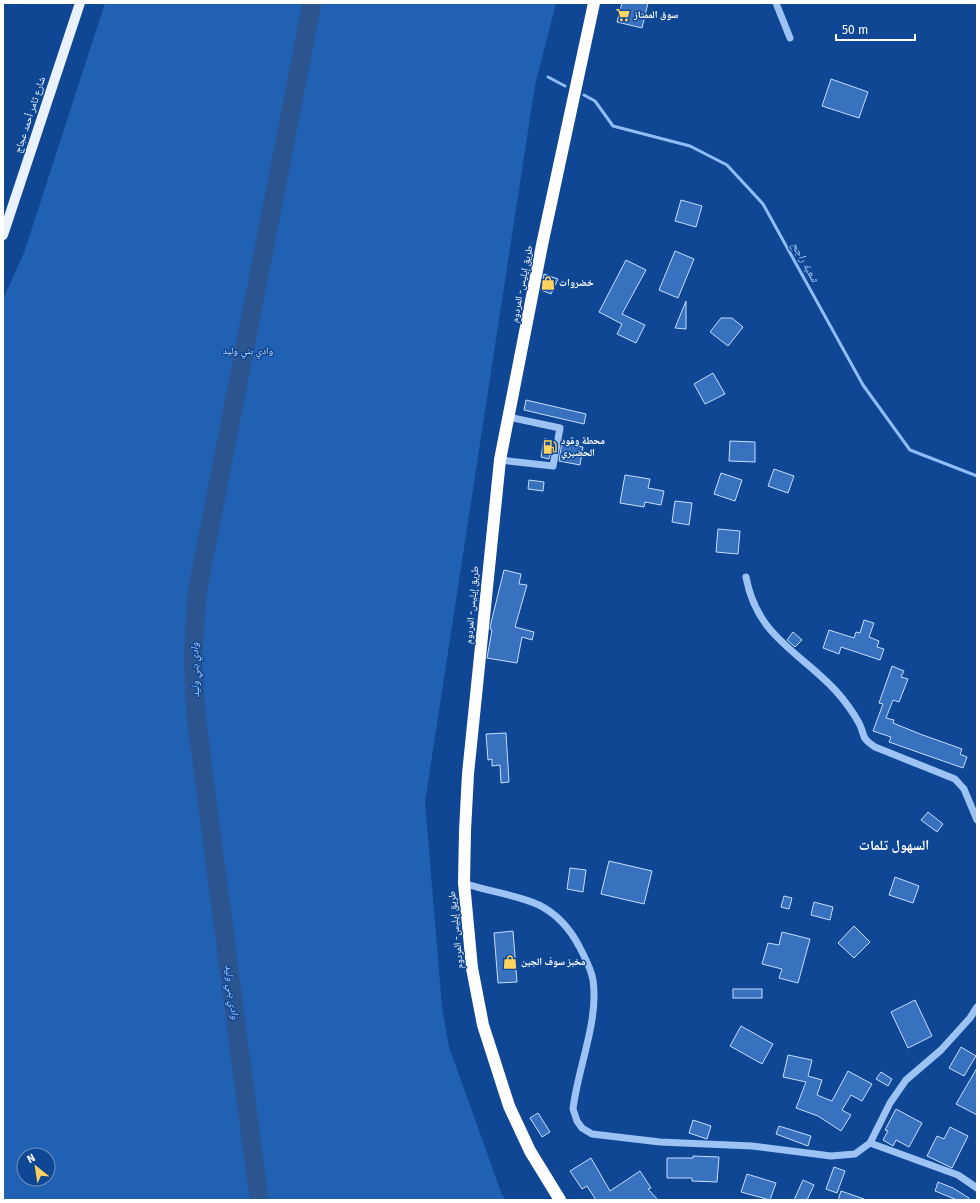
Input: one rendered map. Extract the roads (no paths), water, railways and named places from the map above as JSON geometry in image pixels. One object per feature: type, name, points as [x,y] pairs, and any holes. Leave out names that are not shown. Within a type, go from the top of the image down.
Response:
[{"type":"highway","name":"طريق إيليس- المردوم","points":[[560,1200],[530,1151],[509,1106],[484,1025],[472,968],[464,883],[468,774],[500,460],[542,245],[594,3]]},
{"type":"main road","name":"شارع ثامر أحمد عجاج","points":[[3,235],[80,3]]},
{"type":"street","points":[[776,3],[790,38]]},
{"type":"street","points":[[500,460],[553,466],[560,428],[508,417]]},
{"type":"street","points":[[746,577],[752,600],[763,621],[781,643],[836,691],[859,724],[864,740],[875,747],[955,779],[964,789],[977,820]]},
{"type":"street","points":[[464,883],[482,890],[513,896],[548,910],[562,920],[575,938],[593,978],[595,1002],[573,1109],[577,1121],[582,1128],[592,1134],[660,1142],[752,1146],[831,1156],[856,1154],[870,1143],[890,1103],[906,1080],[974,1020],[977,1007]]},
{"type":"street","points":[[870,1143],[958,1175],[977,1188]]},
{"type":"waterway","name":"وادي بني وليد","points":[[259,1200],[196,716],[193,658],[197,593],[312,3]]},
{"type":"waterway","points":[[548,77],[565,86]]},
{"type":"waterway","name":"شعبة راجح","points":[[584,95],[595,101],[613,126],[690,146],[727,165],[763,204],[863,385],[910,450],[977,476]]},
{"type":"place","name":"سوق الممتاز","points":[[623,15]]},
{"type":"place","name":"خضروات","points":[[548,283]]},
{"type":"place","name":"محطة وقود الحضيري","points":[[550,447]]},
{"type":"place","name":"مخبز سوف الجين","points":[[510,962]]},
{"type":"district","name":"السهول تلمات","points":[[894,845]]}]
